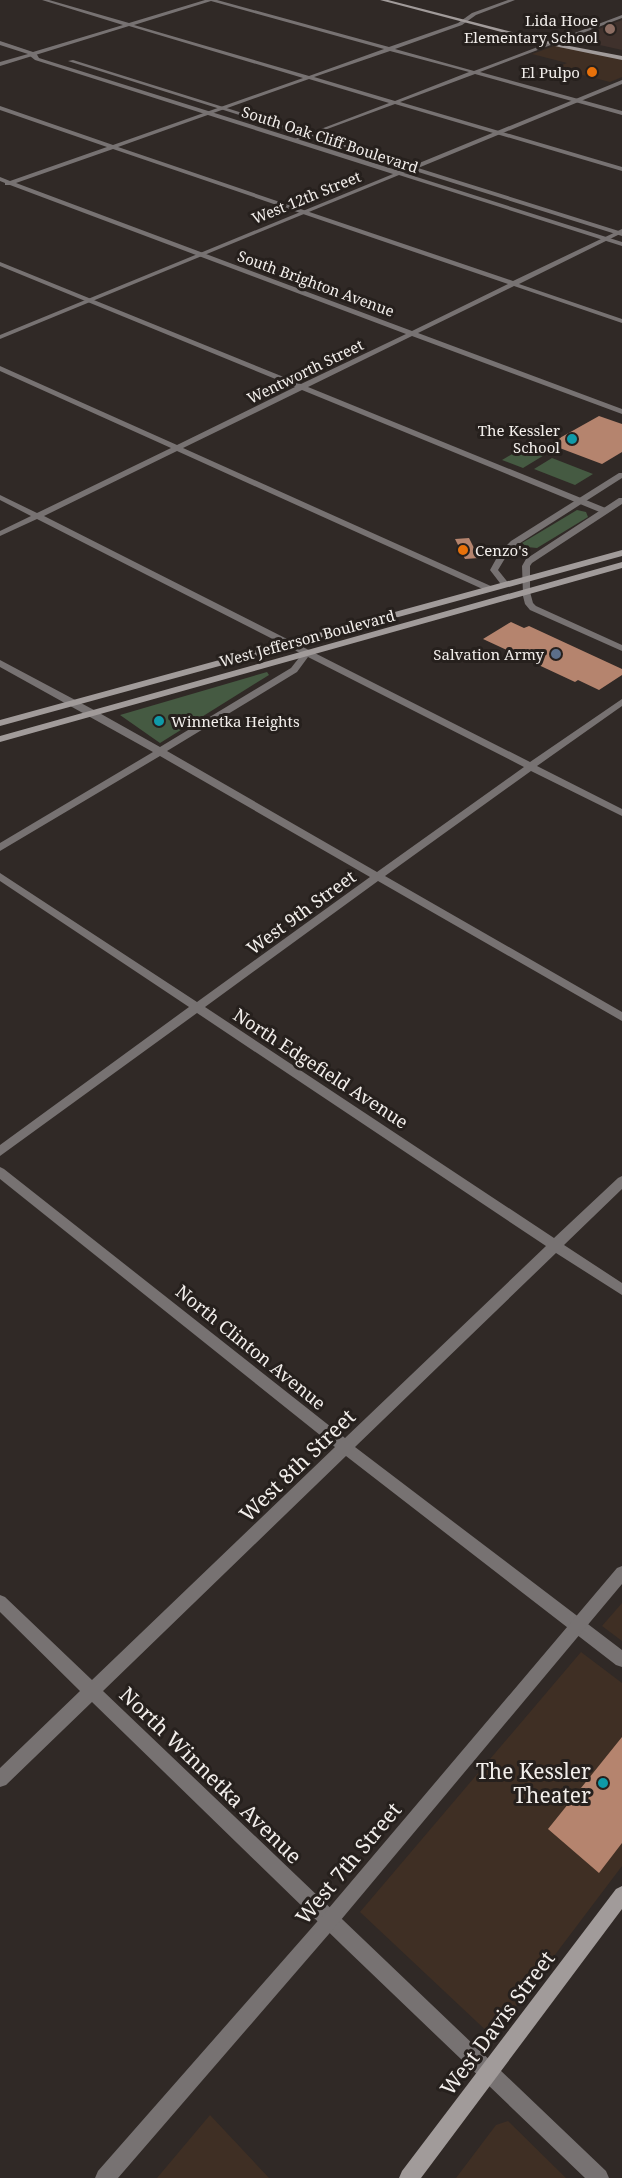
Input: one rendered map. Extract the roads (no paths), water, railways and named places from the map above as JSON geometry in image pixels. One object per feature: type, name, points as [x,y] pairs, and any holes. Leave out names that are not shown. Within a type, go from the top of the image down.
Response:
[{"type":"main road","points":[[382,0],[622,55]]},
{"type":"main road","points":[[402,0],[551,43],[622,55]]},
{"type":"main road","name":"West Jefferson Boulevard","points":[[0,723],[622,553]]},
{"type":"main road","name":"West Jefferson Boulevard","points":[[0,739],[622,565]]},
{"type":"main road","name":"West Davis Street","points":[[408,2178],[622,1895]]},
{"type":"street","points":[[44,0],[622,169]]},
{"type":"street","points":[[0,64],[211,0],[622,113]]},
{"type":"street","points":[[0,187],[390,49],[513,0]]},
{"type":"street","points":[[294,141],[622,16]]},
{"type":"street","name":"South Oak Cliff Boulevard","points":[[0,43],[34,54],[50,54]]},
{"type":"street","name":"South Oak Cliff Boulevard","points":[[34,54],[33,56],[37,59],[622,244]]},
{"type":"street","name":"South Oak Cliff Boulevard","points":[[61,57],[621,232]]},
{"type":"street","name":"West 12th Street","points":[[0,337],[622,82]]},
{"type":"street","points":[[0,108],[622,321]]},
{"type":"street","name":"South Brighton Avenue","points":[[0,179],[622,412]]},
{"type":"street","name":"Wentworth Street","points":[[0,534],[621,232]]},
{"type":"street","points":[[0,264],[605,511]]},
{"type":"street","points":[[0,368],[490,589]]},
{"type":"street","points":[[506,585],[494,570],[503,554],[521,538],[622,475]]},
{"type":"street","points":[[0,496],[622,813]]},
{"type":"street","points":[[622,500],[529,561],[526,566],[526,592],[529,604],[533,608],[622,648]]},
{"type":"street","points":[[0,848],[289,674],[307,653]]},
{"type":"street","points":[[0,663],[91,712],[622,1017]]},
{"type":"street","name":"West 9th Street","points":[[0,1151],[622,702]]},
{"type":"street","name":"North Edgefield Avenue","points":[[0,876],[622,1290]]},
{"type":"street","name":"North Clinton Avenue","points":[[0,1172],[345,1447],[622,1660]]},
{"type":"street","name":"West 8th Street","points":[[0,1779],[622,1181]]},
{"type":"street","name":"West 7th Street","points":[[105,2178],[329,1921],[622,1574]]},
{"type":"street","name":"North Winnetka Avenue","points":[[0,1602],[329,1921],[599,2178]]},
{"type":"place","name":"Lida Hooe Elementary School","points":[[610,29]]},
{"type":"place","name":"El Pulpo","points":[[592,72]]},
{"type":"place","name":"The Kessler School","points":[[572,439]]},
{"type":"place","name":"Cenzo's","points":[[463,550]]},
{"type":"place","name":"Salvation Army","points":[[556,654]]},
{"type":"place","name":"Winnetka Heights","points":[[159,721]]},
{"type":"place","name":"The Kessler Theater","points":[[603,1783]]}]
